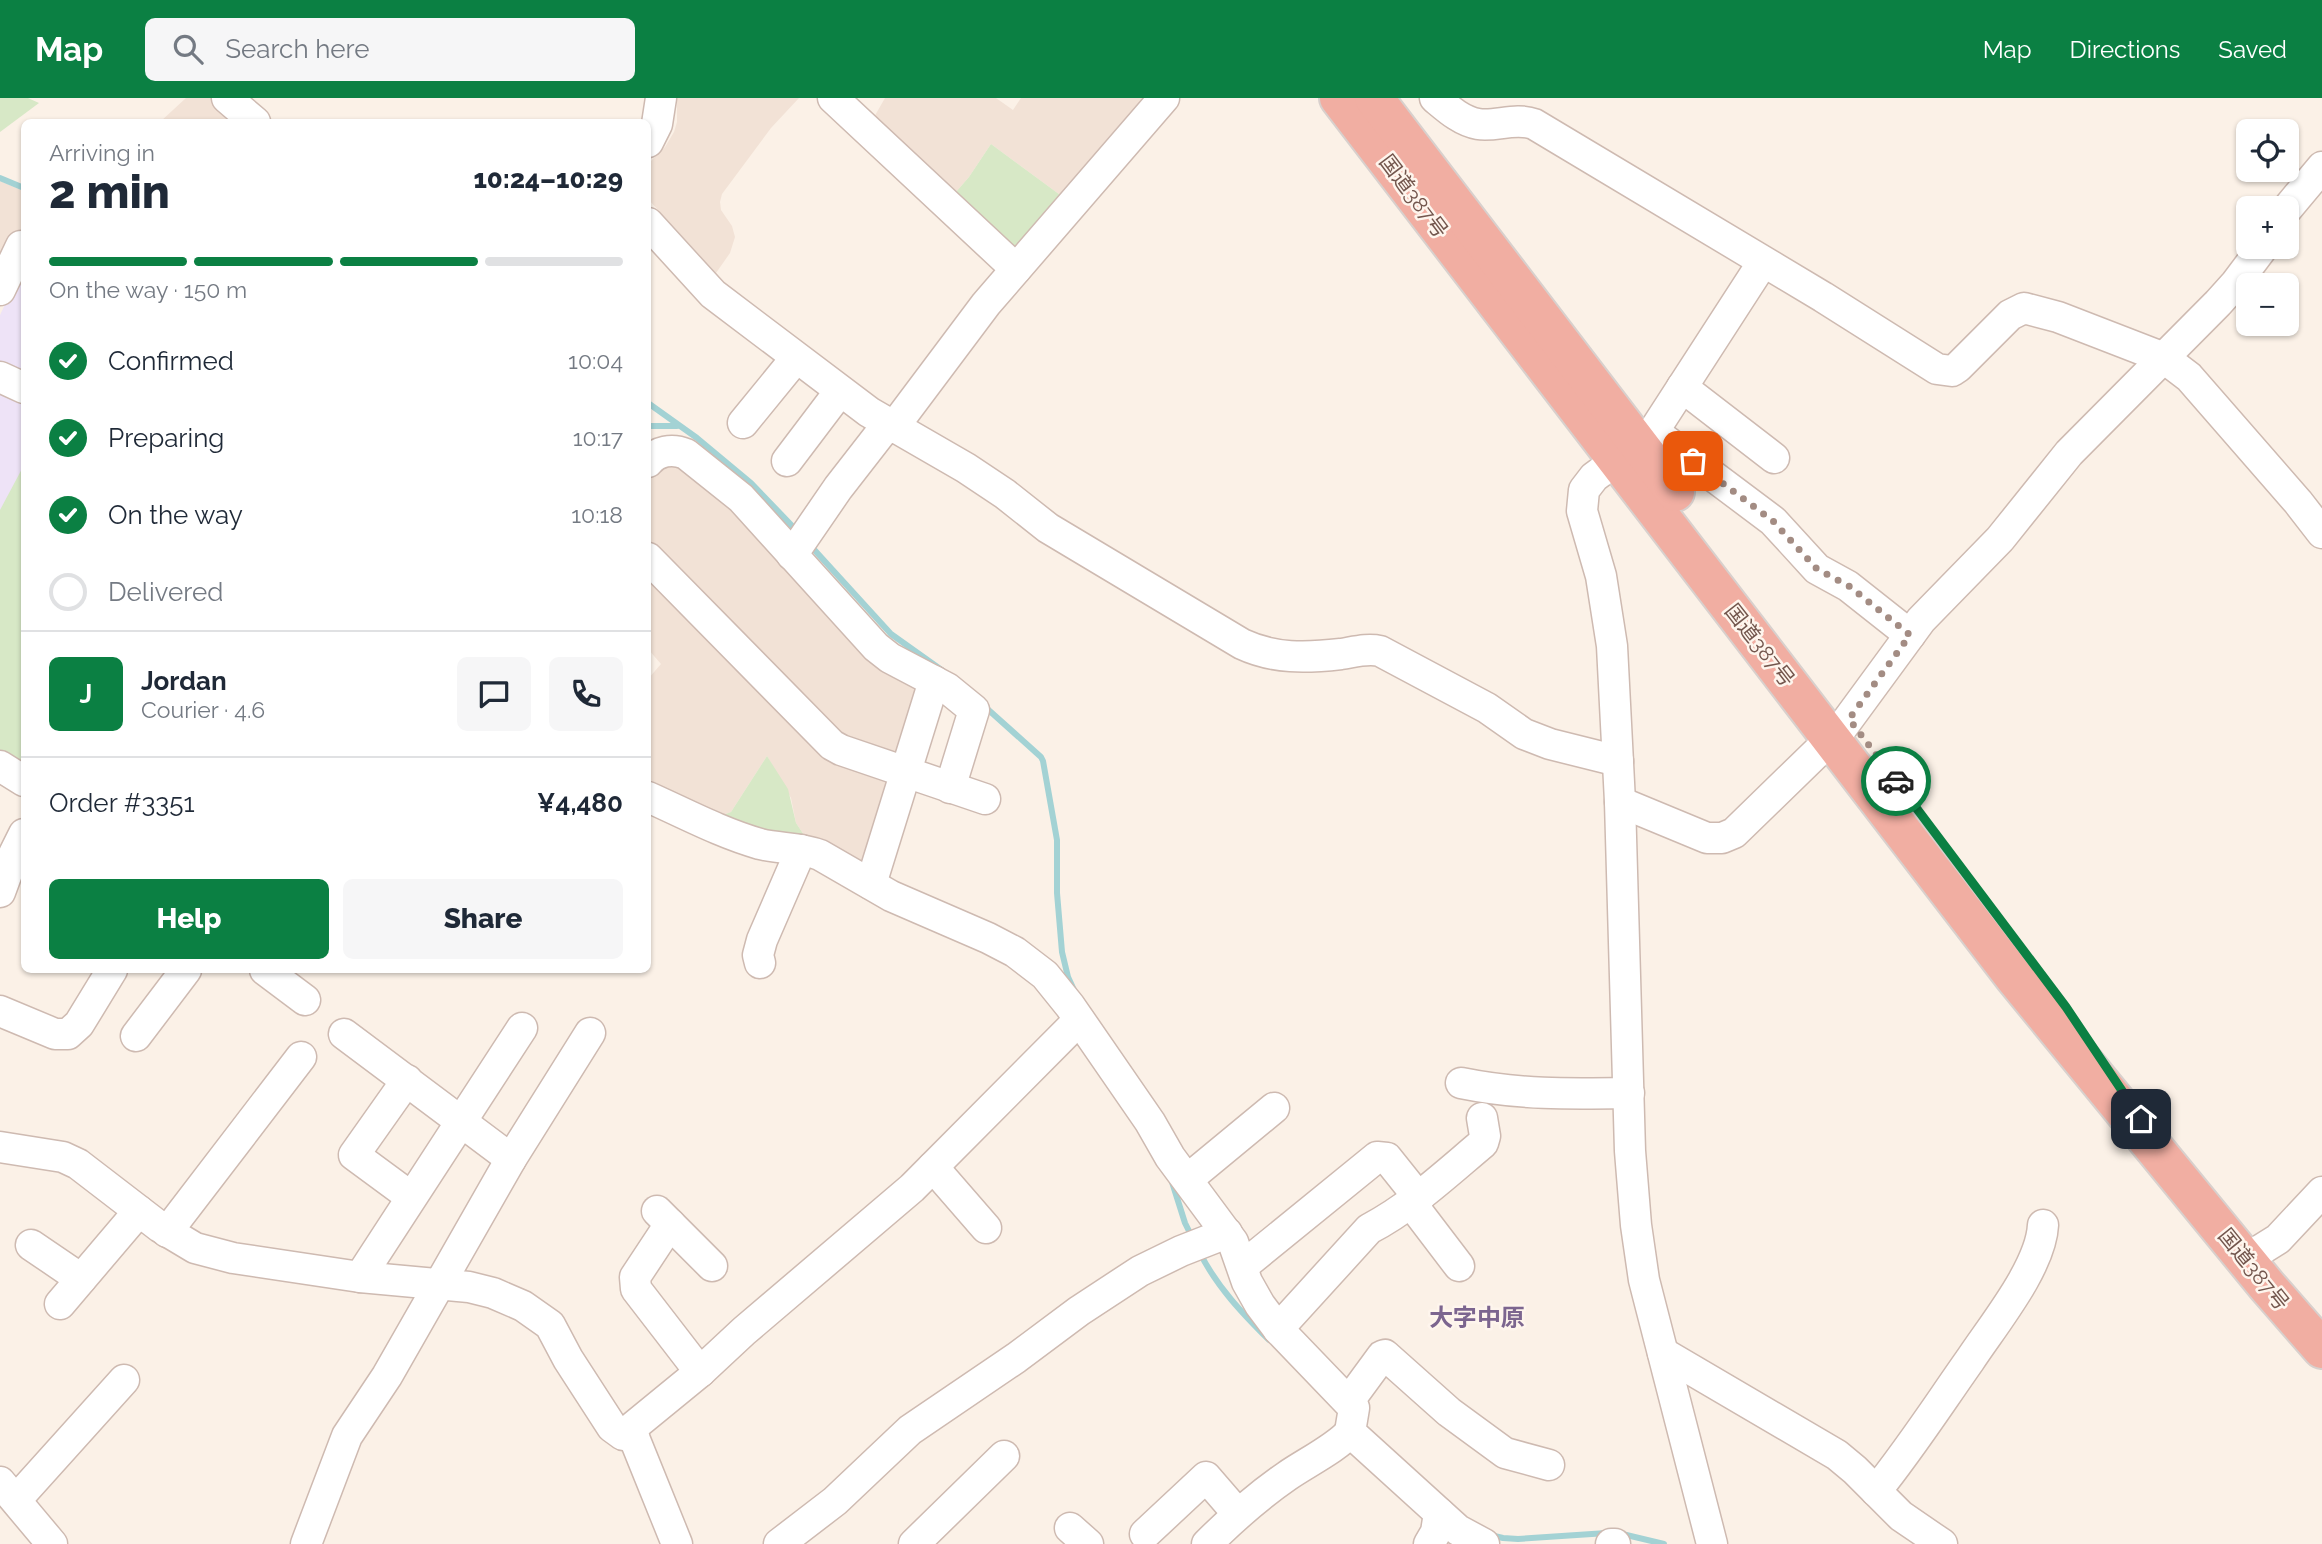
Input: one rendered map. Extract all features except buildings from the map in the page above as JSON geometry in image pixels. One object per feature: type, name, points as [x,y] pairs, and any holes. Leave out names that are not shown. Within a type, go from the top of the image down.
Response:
[{"type":"highway","name":"国道387号","points":[[1339,98],[1636,445]]},
{"type":"highway","name":"国道387号","points":[[1374,98],[1636,445],[2014,977],[2296,1321],[2322,1349]]},
{"type":"street","points":[[227,98],[252,119]]},
{"type":"street","points":[[651,136],[657,124],[661,98]]},
{"type":"street","points":[[833,98],[1016,269]]},
{"type":"street","points":[[792,555],[823,509],[966,329],[1164,98]]},
{"type":"street","points":[[1435,98],[1462,119],[1475,124],[1523,121],[1534,124],[1823,297],[1929,365],[1945,372],[1958,367],[2010,315],[2024,309],[2058,317],[2164,358],[2189,377],[2322,533]]},
{"type":"street","points":[[2298,196],[2322,167]]},
{"type":"street","points":[[651,226],[713,294],[840,391],[890,426],[1005,494],[1060,535],[1252,649],[1271,655],[1293,657],[1380,651],[1488,708],[1524,734],[1550,744],[1618,761]]},
{"type":"street","points":[[0,290],[15,244]]},
{"type":"street","points":[[1620,802],[1707,838],[1729,836],[1840,729],[1931,608],[2005,534],[2069,453],[2236,283],[2254,259]]},
{"type":"street","points":[[1712,1544],[1644,1280],[1636,1225],[1631,1181],[1620,802],[1610,626],[1601,576],[1583,517],[1581,501],[1584,490],[1594,477],[1636,445],[1682,387],[1763,262]]},
{"type":"street","points":[[743,423],[796,358]]},
{"type":"street","points":[[0,377],[21,387]]},
{"type":"street","points":[[1682,387],[1774,458]]},
{"type":"street","points":[[787,460],[840,391]]},
{"type":"street","points":[[1636,445],[1773,521],[1817,569],[1849,586],[1910,635]]},
{"type":"street","points":[[651,459],[659,452],[678,451],[686,454],[741,498],[876,648],[947,688],[974,710],[950,788]]},
{"type":"street","points":[[651,561],[832,745],[906,774],[985,799]]},
{"type":"street","points":[[871,884],[934,681]]},
{"type":"street","points":[[0,766],[21,779]]},
{"type":"street","points":[[651,798],[749,840],[820,855],[905,903],[988,938],[1025,958],[1045,975],[1079,1020],[1171,1157],[1227,1233],[1255,1296],[1278,1329],[1354,1408],[1350,1432],[1340,1442],[1271,1487],[1207,1544]]},
{"type":"street","points":[[0,892],[21,840]]},
{"type":"street","points":[[760,963],[758,955],[762,940],[801,850]]},
{"type":"street","points":[[0,1011],[55,1034],[68,1034],[79,1024],[110,973]]},
{"type":"street","points":[[136,1036],[184,973]]},
{"type":"street","points":[[269,973],[305,1000]]},
{"type":"street","points":[[676,1543],[632,1429],[905,1195],[1079,1020]]},
{"type":"street","points":[[360,1277],[522,1028]]},
{"type":"street","points":[[306,1544],[322,1506],[334,1466],[348,1436],[387,1376],[510,1159],[590,1033]]},
{"type":"street","points":[[344,1034],[510,1159]]},
{"type":"street","points":[[167,1232],[302,1057]]},
{"type":"street","points":[[407,1080],[354,1155],[411,1197]]},
{"type":"street","points":[[1461,1083],[1538,1094],[1629,1093]]},
{"type":"street","points":[[1188,1179],[1275,1108]]},
{"type":"street","points":[[1278,1329],[1368,1229],[1383,1223],[1415,1200],[1483,1143],[1485,1136],[1482,1118]]},
{"type":"street","points":[[0,1147],[63,1157],[93,1175],[167,1232],[195,1248],[233,1258],[360,1277],[469,1287],[493,1293],[523,1306],[543,1318],[556,1334],[568,1359],[612,1427],[623,1435],[633,1434]]},
{"type":"street","points":[[1242,1266],[1377,1157],[1387,1158],[1459,1266]]},
{"type":"street","points":[[933,1167],[986,1228]]},
{"type":"street","points":[[2246,1259],[2278,1239],[2322,1192]]},
{"type":"street","points":[[60,1304],[139,1211]]},
{"type":"street","points":[[700,1372],[636,1289],[635,1277],[663,1217],[712,1265]]},
{"type":"street","points":[[1876,1491],[1919,1434],[2005,1308],[2038,1250],[2043,1225]]},
{"type":"street","points":[[779,1544],[835,1501],[910,1430],[1016,1358],[1079,1311],[1140,1271],[1227,1233]]},
{"type":"street","points":[[31,1245],[80,1279]]},
{"type":"street","points":[[1663,1353],[1837,1455],[1901,1516],[1942,1544]]},
{"type":"street","points":[[1349,1401],[1385,1355],[1449,1412],[1505,1453],[1549,1465]]},
{"type":"street","points":[[52,1544],[8,1491],[124,1380]]},
{"type":"street","points":[[1350,1432],[1469,1541]]},
{"type":"street","points":[[914,1544],[1004,1456]]},
{"type":"street","points":[[1145,1534],[1206,1477],[1238,1514]]},
{"type":"street","points":[[1429,1544],[1436,1532],[1439,1513]]},
{"type":"shaded area","points":[[186,98],[213,98],[242,119],[163,119]]},
{"type":"shaded area","points":[[677,98],[799,98],[771,128],[722,194],[721,210],[732,226],[735,237],[730,253],[716,273],[651,202],[651,161],[665,147],[677,122]]},
{"type":"shaded area","points":[[885,98],[996,98],[1013,110],[1021,98],[1154,98],[1067,200],[991,144],[969,177],[949,200],[869,126]]},
{"type":"shaded area","points":[[0,181],[21,190],[21,264],[0,275]]},
{"type":"shaded area","points":[[21,270],[21,793],[0,783],[0,315]]},
{"type":"shaded area","points":[[680,458],[921,689],[897,755],[839,738],[651,551],[651,474],[662,463]]},
{"type":"shaded area","points":[[651,570],[886,777],[889,784],[870,857],[856,865],[806,838],[796,823],[791,798],[767,756],[731,812],[713,819],[651,793],[651,676],[661,664],[651,652]]},
{"type":"green space","points":[[0,98],[28,98],[39,103],[0,132]]},
{"type":"green space","points":[[991,144],[1067,200],[1015,255],[949,200],[969,177]]},
{"type":"green space","points":[[21,471],[21,766],[0,754],[0,510]]},
{"type":"green space","points":[[767,756],[788,789],[796,823],[806,838],[798,841],[713,819],[731,812]]},
{"type":"waterway","points":[[0,178],[21,187]]},
{"type":"waterway","points":[[651,405],[697,438],[751,483],[797,531]]},
{"type":"waterway","points":[[651,426],[677,426]]},
{"type":"waterway","points":[[809,544],[891,634],[943,671]]},
{"type":"waterway","points":[[983,705],[1043,761],[1057,840],[1057,893],[1062,952],[1074,990]]},
{"type":"waterway","points":[[1172,1182],[1192,1237]]},
{"type":"waterway","points":[[1200,1253],[1222,1289],[1269,1340]]},
{"type":"waterway","points":[[1490,1535],[1518,1539],[1607,1533]]},
{"type":"waterway","points":[[1618,1533],[1664,1544]]},
{"type":"way so far","points":[[1693,461],[1773,521],[1817,569],[1849,586],[1910,635],[1849,719],[1896,781]]},
{"type":"district","name":"大字中原","points":[[1477,1317]]},
{"type":"route","points":[[1896,781],[2066,1007],[2141,1119]]}]
